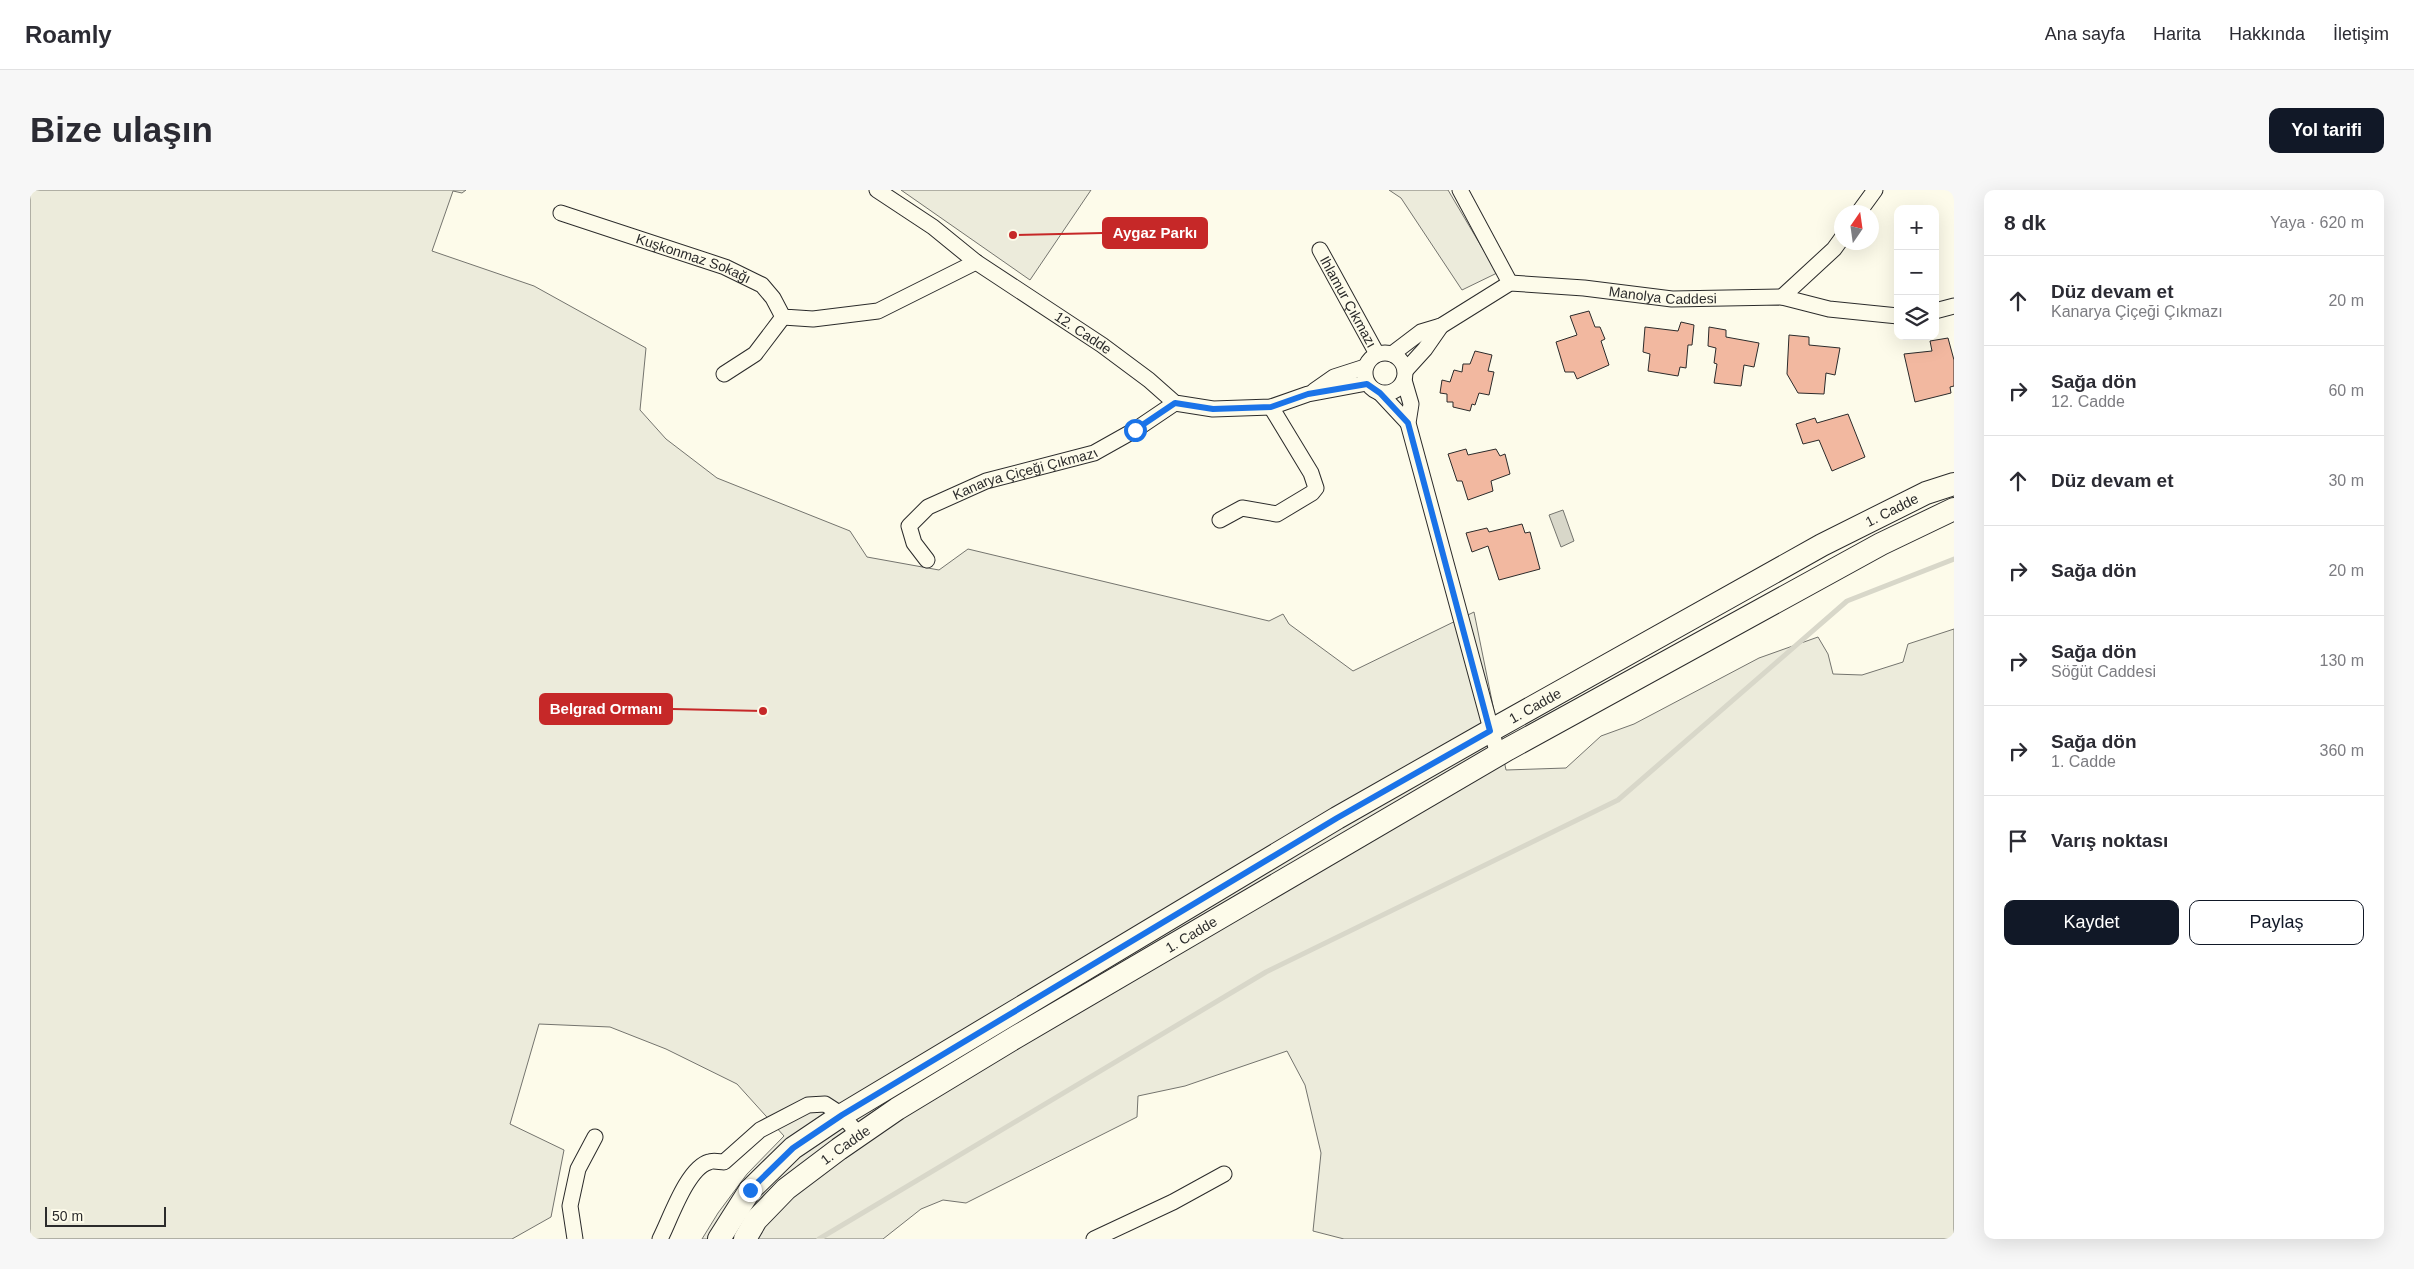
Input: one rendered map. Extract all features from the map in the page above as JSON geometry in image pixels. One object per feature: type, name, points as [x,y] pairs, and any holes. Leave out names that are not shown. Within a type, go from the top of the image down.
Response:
[{"type":"main road","name":"1. Cadde","points":[[719,1239],[750,1190],[793,1148],[842,1115],[1337,818],[1490,731],[1822,545],[1926,493],[1954,484]]},
{"type":"main road","name":"1. Cadde","points":[[745,1239],[756,1220],[786,1189],[897,1109],[1016,1037],[1498,755],[1881,544],[1954,508]]},
{"type":"street","name":"12. Cadde","points":[[877,190],[933,227],[976,262],[1102,345],[1149,380],[1175,403]]},
{"type":"street","points":[[1392,354],[1421,332],[1441,326],[1510,283],[1460,190]]},
{"type":"street","points":[[1864,205],[1875,190]]},
{"type":"street","name":"Kuşkonmaz Sokağı","points":[[561,213],[725,268],[762,285],[773,298],[783,317]]},
{"type":"street","points":[[1782,297],[1834,249]]},
{"type":"street","name":"Ihlamur Çıkmazı","points":[[1320,250],[1377,354]]},
{"type":"street","points":[[724,374],[755,354],[783,317],[813,319],[878,311],[976,262]]},
{"type":"street","name":"Manolya Caddesi","points":[[1510,283],[1584,288],[1672,299],[1782,297],[1829,309],[1894,316]]},
{"type":"street","points":[[1939,310],[1954,306]]},
{"type":"street","points":[[1380,393],[1397,389],[1404,375],[1441,326]]},
{"type":"street","points":[[1408,423],[1380,393],[1367,384],[1364,372],[1365,367],[1367,361],[1377,354],[1392,354],[1401,360],[1411,404],[1408,423],[1498,755]]},
{"type":"street","points":[[1308,394],[1334,377],[1365,367]]},
{"type":"street","points":[[1175,403],[1213,409],[1271,407],[1308,394],[1367,384]]},
{"type":"street","name":"Kanarya Çiçeği Çıkmazı","points":[[927,560],[914,543],[909,526],[928,507],[986,481],[1094,453],[1135,430],[1175,403]]},
{"type":"street","points":[[1220,520],[1242,508],[1277,514],[1312,494],[1316,488],[1311,473],[1271,407]]},
{"type":"street","points":[[660,1239],[688,1182],[696,1170],[709,1162],[724,1162],[760,1130],[808,1105],[825,1104],[842,1115],[859,1135]]},
{"type":"street","points":[[575,1239],[570,1206],[578,1169],[595,1137]]},
{"type":"street","points":[[1094,1239],[1173,1202],[1224,1174]]},
{"type":"shaded area","points":[[30,190],[466,190],[462,193],[453,191],[432,251],[534,286],[646,348],[640,410],[666,439],[717,478],[850,531],[867,557],[939,570],[968,549],[1269,621],[1283,614],[1289,624],[1353,671],[1474,612],[1506,770],[1566,768],[1601,736],[1634,724],[1759,658],[1818,637],[1828,654],[1833,674],[1862,675],[1903,662],[1908,644],[1954,629],[1954,1239],[1344,1239],[1313,1231],[1321,1153],[1305,1085],[1287,1051],[1185,1086],[1138,1096],[1137,1117],[966,1203],[943,1200],[921,1209],[883,1239],[702,1239],[718,1213],[747,1174],[784,1136],[737,1084],[666,1049],[610,1027],[539,1024],[510,1124],[564,1150],[551,1217],[512,1239],[30,1239]]},
{"type":"shaded area","points":[[901,190],[1091,190],[1030,280]]},
{"type":"shaded area","points":[[1389,190],[1448,190],[1497,273],[1462,290],[1401,198]]},
{"type":"shaded area","points":[[1563,510],[1574,541],[1561,547],[1549,515]]},
{"type":"building","points":[[1589,311],[1595,327],[1600,327],[1605,339],[1601,341],[1609,365],[1577,379],[1574,372],[1565,372],[1556,342],[1577,335],[1570,316]]},
{"type":"building","points":[[1681,322],[1694,325],[1692,345],[1688,345],[1686,368],[1680,367],[1678,376],[1648,371],[1650,354],[1643,352],[1645,327],[1678,331]]},
{"type":"building","points":[[1709,327],[1726,330],[1726,337],[1759,343],[1754,367],[1744,365],[1741,386],[1714,383],[1717,364],[1714,363],[1716,348],[1708,346]]},
{"type":"building","points":[[1789,335],[1809,337],[1809,345],[1840,348],[1835,375],[1826,373],[1824,394],[1798,393],[1787,374]]},
{"type":"building","points":[[1948,338],[1954,360],[1954,386],[1950,387],[1951,393],[1915,402],[1904,354],[1932,351],[1930,341]]},
{"type":"building","points":[[1475,351],[1492,355],[1488,371],[1494,372],[1489,395],[1479,393],[1475,405],[1472,404],[1470,411],[1453,407],[1453,402],[1447,402],[1447,394],[1440,393],[1442,380],[1450,382],[1454,370],[1462,372],[1463,364],[1470,364]]},
{"type":"building","points":[[1848,414],[1865,457],[1832,471],[1819,440],[1803,444],[1796,424],[1815,418],[1817,423]]},
{"type":"building","points":[[1466,449],[1468,455],[1496,449],[1500,456],[1505,454],[1510,474],[1491,481],[1493,491],[1468,500],[1462,481],[1457,481],[1448,454]]},
{"type":"building","points":[[1522,524],[1525,533],[1530,532],[1540,569],[1499,580],[1488,546],[1472,552],[1466,533],[1487,528],[1489,532]]},
{"type":"waterway","points":[[819,1239],[1266,972],[1618,800],[1847,601],[1954,559]]},
{"type":"place","name":"Aygaz Parkı","points":[[1013,235]]},
{"type":"place","name":"Belgrad Ormanı","points":[[763,711]]},
{"type":"route","points":[[750,1190],[793,1148],[842,1115],[1337,818],[1490,731],[1408,423],[1380,393],[1370,388],[1367,384],[1308,394],[1271,407],[1213,409],[1175,403],[1135,430]]}]
